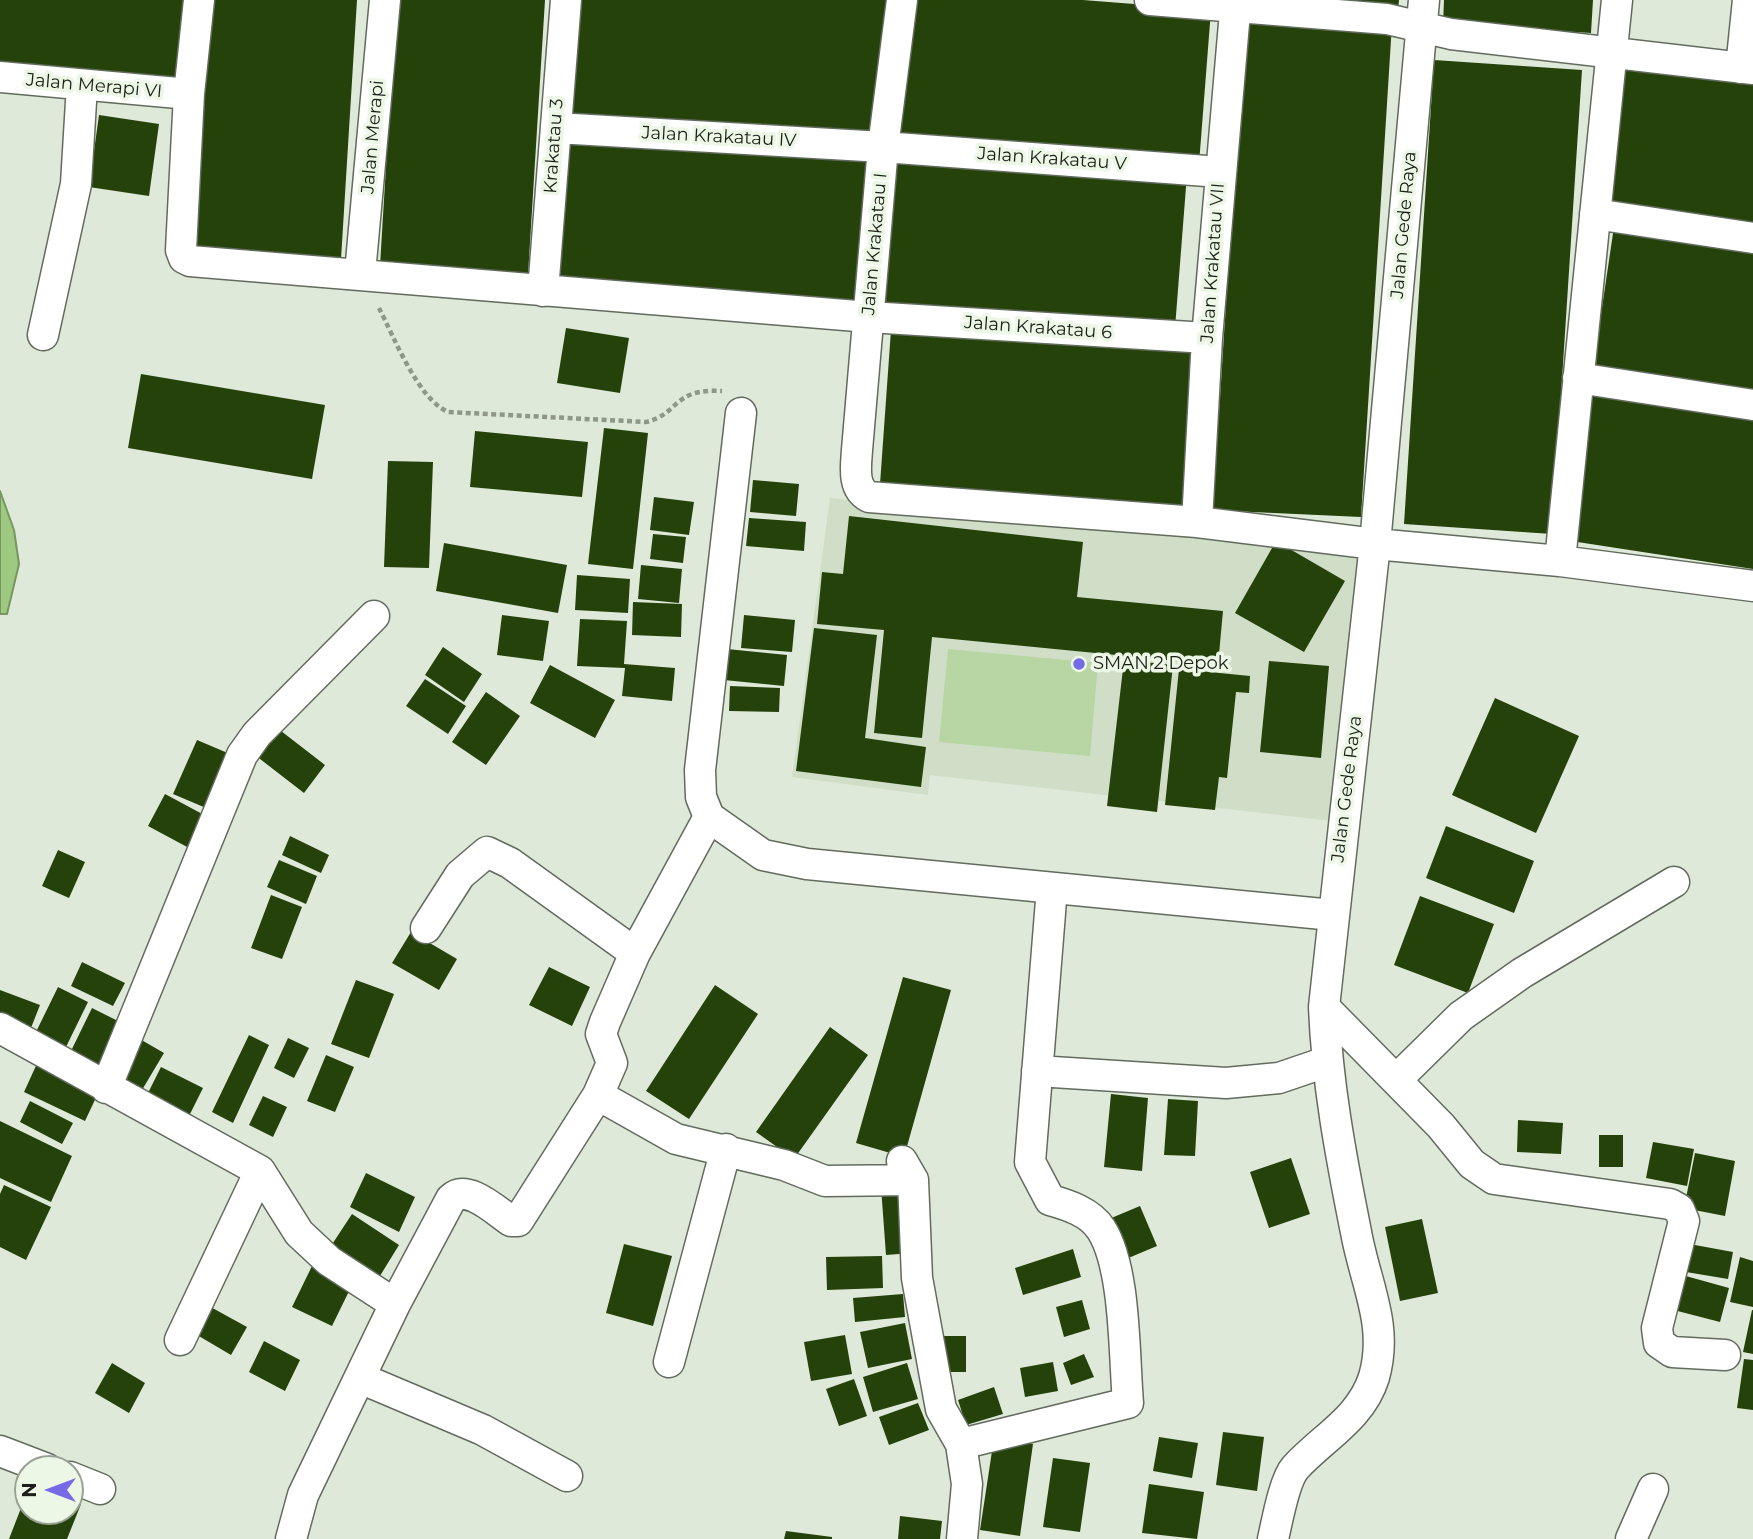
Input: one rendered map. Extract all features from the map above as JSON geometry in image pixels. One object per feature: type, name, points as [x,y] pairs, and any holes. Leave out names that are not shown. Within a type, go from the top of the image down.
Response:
[{"type":"street","points":[[189,94],[199,0]]},
{"type":"street","name":"Jalan Merapi","points":[[360,273],[385,0]]},
{"type":"street","name":"Krakatau 3","points":[[543,291],[566,0]]},
{"type":"street","name":"Jalan Krakatau I","points":[[902,0],[883,147],[857,450],[858,488],[869,497],[1197,522]]},
{"type":"street","points":[[1150,0],[1236,3],[1387,19],[1421,30],[1747,69],[1748,0]]},
{"type":"street","name":"Jalan Gede Raya","points":[[1273,1539],[1293,1470],[1353,1415],[1374,1376],[1380,1322],[1357,1241],[1326,1062],[1324,1007],[1375,544],[1424,0]]},
{"type":"street","points":[[1560,561],[1616,0]]},
{"type":"street","name":"Jalan Krakatau VII","points":[[1197,522],[1207,338],[1236,3]]},
{"type":"street","name":"Jalan Merapi VI","points":[[0,78],[189,94]]},
{"type":"street","points":[[43,335],[76,184],[82,85]]},
{"type":"street","name":"Jalan Krakatau 6","points":[[189,94],[181,250],[184,258],[190,261],[869,317],[1207,338]]},
{"type":"street","name":"Jalan Krakatau IV","points":[[556,128],[883,147]]},
{"type":"street","name":"Jalan Krakatau V","points":[[883,147],[1220,172]]},
{"type":"street","points":[[1595,214],[1753,239]]},
{"type":"street","points":[[1578,378],[1753,405]]},
{"type":"street","points":[[741,413],[700,770],[701,797],[709,817],[763,855],[796,862],[1333,915]]},
{"type":"street","points":[[1197,522],[1375,544],[1560,561],[1753,586]]},
{"type":"street","points":[[106,1088],[242,755],[257,734],[374,616]]},
{"type":"street","points":[[291,1539],[303,1495],[395,1304],[451,1199],[457,1193],[466,1192],[511,1221],[518,1221],[598,1095],[612,1063],[601,1034],[635,953],[709,817]]},
{"type":"street","points":[[426,928],[460,875],[487,852],[510,863],[635,953]]},
{"type":"street","points":[[1396,1080],[1461,1016],[1522,973],[1674,882]]},
{"type":"street","points":[[961,1444],[1128,1404],[1118,1278],[1109,1246],[1100,1227],[1088,1216],[1050,1200],[1030,1162],[1052,888]]},
{"type":"street","points":[[1324,1007],[1396,1080],[1472,1164],[1494,1179],[1670,1204],[1679,1209],[1684,1221],[1657,1328],[1659,1343],[1672,1352],[1725,1355]]},
{"type":"street","points":[[0,1028],[260,1171],[299,1233],[329,1261],[395,1304]]},
{"type":"street","points":[[1037,1071],[1226,1083],[1279,1078],[1326,1062]]},
{"type":"street","points":[[598,1095],[676,1139],[726,1149],[825,1181],[907,1170],[917,1278],[927,1336],[941,1409],[961,1444],[967,1484],[962,1539]]},
{"type":"street","points":[[670,1362],[726,1149]]},
{"type":"street","points":[[180,1340],[260,1171]]},
{"type":"street","points":[[360,1378],[483,1430],[567,1476]]},
{"type":"street","points":[[84,1483],[100,1489]]},
{"type":"street","points":[[1631,1539],[1653,1489]]},
{"type":"path","points":[[360,273],[415,377],[436,407],[448,412],[646,422],[663,416],[684,395],[719,391],[731,393],[738,399],[741,413]]},
{"type":"shaded area","points":[[0,491],[14,530],[19,564],[7,614],[0,614]]},
{"type":"shaded area","name":"SMAN 2 Depok","points":[[830,498],[1362,552],[1332,821],[930,775],[928,795],[792,777]]},
{"type":"shaded area","points":[[948,649],[1098,663],[1090,756],[939,742]]},
{"type":"building","points":[[0,0],[194,0],[188,79],[0,65]]},
{"type":"building","points":[[208,0],[357,0],[341,259],[192,249]]},
{"type":"building","points":[[396,0],[545,0],[528,275],[380,266]]},
{"type":"building","points":[[580,0],[888,0],[877,143],[572,120]]},
{"type":"building","points":[[904,0],[1083,0],[1211,10],[1199,164],[894,141]]},
{"type":"building","points":[[1269,0],[1399,0],[1398,10]]},
{"type":"building","points":[[1444,0],[1593,0],[1591,33],[1443,24]]},
{"type":"building","points":[[1244,15],[1392,24],[1361,517],[1209,510],[1219,414]]},
{"type":"building","points":[[1625,56],[1753,76],[1753,235],[1602,212]]},
{"type":"building","points":[[1434,60],[1582,70],[1552,534],[1404,524]]},
{"type":"building","points":[[99,115],[159,124],[149,196],[89,187]]},
{"type":"building","points":[[566,133],[871,156],[860,310],[554,287]]},
{"type":"building","points":[[889,152],[1187,174],[1175,328],[879,307]]},
{"type":"building","points":[[1615,220],[1753,241],[1753,400],[1592,375]]},
{"type":"building","points":[[566,328],[629,338],[620,393],[557,383]]},
{"type":"building","points":[[891,330],[1196,353],[1185,507],[880,484]]},
{"type":"building","points":[[141,374],[325,405],[312,479],[128,448]]},
{"type":"building","points":[[1594,385],[1753,410],[1753,569],[1571,541]]},
{"type":"building","points":[[604,428],[648,433],[633,569],[588,564]]},
{"type":"building","points":[[475,431],[588,442],[582,497],[470,487]]},
{"type":"building","points":[[388,461],[433,462],[429,568],[384,567]]},
{"type":"building","points":[[753,480],[799,484],[796,516],[750,512]]},
{"type":"building","points":[[654,497],[694,502],[689,535],[650,530]]},
{"type":"building","points":[[849,516],[1083,542],[1077,597],[1223,611],[1218,665],[932,637],[922,738],[874,733],[884,630],[817,624],[822,572],[843,574]]},
{"type":"building","points":[[749,518],[806,522],[804,551],[746,546]]},
{"type":"building","points":[[653,534],[686,537],[683,563],[650,559]]},
{"type":"building","points":[[1276,541],[1345,581],[1304,652],[1235,613]]},
{"type":"building","points":[[444,543],[567,565],[558,613],[436,591]]},
{"type":"building","points":[[641,565],[682,569],[679,603],[638,599]]},
{"type":"building","points":[[577,575],[630,579],[628,613],[575,610]]},
{"type":"building","points":[[633,602],[682,604],[681,637],[632,635]]},
{"type":"building","points":[[502,615],[549,621],[543,661],[497,655]]},
{"type":"building","points":[[744,615],[795,620],[792,652],[741,648]]},
{"type":"building","points":[[580,619],[627,621],[624,664],[675,668],[672,701],[622,696],[625,668],[577,666]]},
{"type":"building","points":[[814,628],[877,635],[865,738],[926,747],[921,787],[796,771]]},
{"type":"building","points":[[443,647],[482,674],[464,702],[425,675]]},
{"type":"building","points":[[727,649],[787,655],[784,686],[724,680]]},
{"type":"building","points":[[1124,660],[1173,665],[1157,812],[1107,806]]},
{"type":"building","points":[[1269,661],[1329,666],[1321,758],[1260,752]]},
{"type":"building","points":[[550,665],[615,700],[595,738],[530,703]]},
{"type":"building","points":[[1179,669],[1250,676],[1249,693],[1236,692],[1227,778],[1219,777],[1215,810],[1165,805]]},
{"type":"building","points":[[425,679],[466,706],[448,734],[406,706]]},
{"type":"building","points":[[730,686],[780,688],[779,712],[729,711]]},
{"type":"building","points":[[486,692],[520,716],[486,765],[452,742]]},
{"type":"building","points":[[1495,698],[1579,736],[1536,833],[1452,795]]},
{"type":"building","points":[[272,724],[325,765],[304,793],[251,752]]},
{"type":"building","points":[[197,740],[230,754],[206,808],[173,794]]},
{"type":"building","points":[[165,794],[206,816],[189,848],[148,826]]},
{"type":"building","points":[[1446,826],[1534,861],[1514,913],[1426,878]]},
{"type":"building","points":[[290,836],[329,855],[321,873],[282,855]]},
{"type":"building","points":[[58,850],[85,862],[69,898],[42,886]]},
{"type":"building","points":[[279,860],[317,876],[306,904],[267,887]]},
{"type":"building","points":[[271,895],[302,907],[282,959],[251,948]]},
{"type":"building","points":[[1420,896],[1494,924],[1468,993],[1394,965]]},
{"type":"building","points":[[411,932],[457,959],[439,990],[392,963]]},
{"type":"building","points":[[82,962],[125,983],[113,1006],[71,986]]},
{"type":"building","points":[[549,967],[590,987],[572,1026],[529,1005]]},
{"type":"building","points":[[903,977],[951,990],[904,1157],[856,1143]]},
{"type":"building","points":[[356,980],[394,994],[369,1058],[331,1044]]},
{"type":"building","points":[[715,985],[758,1014],[689,1119],[646,1091]]},
{"type":"building","points":[[58,987],[88,1002],[65,1049],[35,1034]]},
{"type":"building","points":[[0,990],[40,1005],[29,1033],[0,1022]]},
{"type":"building","points":[[92,1008],[120,1022],[98,1066],[70,1053]]},
{"type":"building","points":[[830,1027],[868,1055],[794,1159],[756,1132]]},
{"type":"building","points":[[249,1035],[269,1045],[233,1123],[212,1112]]},
{"type":"building","points":[[138,1038],[164,1053],[142,1090],[117,1075]]},
{"type":"building","points":[[288,1038],[309,1048],[294,1078],[274,1068]]},
{"type":"building","points":[[326,1055],[354,1067],[335,1112],[307,1101]]},
{"type":"building","points":[[40,1057],[101,1087],[85,1121],[24,1092]]},
{"type":"building","points":[[161,1067],[203,1088],[189,1116],[147,1095]]},
{"type":"building","points":[[1111,1094],[1148,1098],[1142,1171],[1104,1167]]},
{"type":"building","points":[[263,1096],[287,1107],[273,1137],[249,1125]]},
{"type":"building","points":[[1168,1099],[1198,1101],[1195,1156],[1164,1155]]},
{"type":"building","points":[[30,1101],[73,1123],[62,1144],[20,1122]]},
{"type":"building","points":[[1518,1120],[1563,1123],[1561,1154],[1517,1152]]},
{"type":"building","points":[[0,1121],[72,1156],[51,1202],[0,1178]]},
{"type":"building","points":[[1599,1135],[1623,1135],[1623,1167],[1599,1167]]},
{"type":"building","points":[[1653,1142],[1694,1149],[1687,1186],[1646,1178]]},
{"type":"building","points":[[1695,1153],[1735,1161],[1725,1216],[1684,1208]]},
{"type":"building","points":[[1291,1158],[1310,1214],[1269,1228],[1250,1172]]},
{"type":"building","points":[[366,1173],[415,1197],[399,1232],[350,1207]]},
{"type":"building","points":[[4,1185],[51,1207],[26,1260],[0,1247],[0,1194]]},
{"type":"building","points":[[907,1185],[912,1253],[886,1255],[881,1187]]},
{"type":"building","points":[[1140,1206],[1157,1246],[1126,1259],[1109,1219]]},
{"type":"building","points":[[352,1214],[399,1245],[375,1284],[327,1252]]},
{"type":"building","points":[[1422,1219],[1438,1293],[1400,1301],[1385,1227]]},
{"type":"building","points":[[1684,1243],[1733,1252],[1728,1279],[1680,1271]]},
{"type":"building","points":[[624,1244],[672,1256],[653,1326],[606,1313]]},
{"type":"building","points":[[1073,1249],[1081,1277],[1023,1295],[1015,1268]]},
{"type":"building","points":[[882,1256],[883,1288],[827,1290],[826,1257]]},
{"type":"building","points":[[1740,1257],[1753,1261],[1753,1307],[1730,1302]]},
{"type":"building","points":[[313,1264],[353,1283],[332,1326],[292,1307]]},
{"type":"building","points":[[1675,1273],[1729,1288],[1720,1322],[1666,1308]]},
{"type":"building","points":[[903,1294],[905,1317],[855,1322],[853,1298]]},
{"type":"building","points":[[1082,1300],[1090,1329],[1064,1337],[1056,1307]]},
{"type":"building","points":[[207,1305],[247,1327],[231,1355],[192,1332]]},
{"type":"building","points":[[1753,1310],[1753,1354],[1743,1352]]},
{"type":"building","points":[[905,1323],[912,1359],[868,1368],[860,1332]]},
{"type":"building","points":[[845,1335],[852,1374],[811,1381],[804,1342]]},
{"type":"building","points":[[944,1336],[966,1336],[966,1372],[944,1372]]},
{"type":"building","points":[[264,1341],[300,1360],[285,1391],[249,1372]]},
{"type":"building","points":[[1084,1354],[1094,1377],[1071,1385],[1063,1363]]},
{"type":"building","points":[[1744,1359],[1753,1360],[1753,1410],[1737,1408]]},
{"type":"building","points":[[1053,1362],[1058,1391],[1025,1397],[1020,1368]]},
{"type":"building","points":[[112,1363],[145,1383],[129,1413],[95,1393]]},
{"type":"building","points":[[907,1363],[918,1399],[873,1412],[863,1377]]},
{"type":"building","points":[[854,1379],[867,1416],[839,1426],[826,1389]]},
{"type":"building","points":[[994,1387],[1003,1414],[966,1425],[958,1400]]},
{"type":"building","points":[[918,1403],[929,1430],[889,1445],[879,1417]]},
{"type":"building","points":[[1223,1432],[1264,1437],[1257,1491],[1216,1485]]},
{"type":"building","points":[[1159,1437],[1198,1443],[1192,1478],[1153,1471]]},
{"type":"building","points":[[994,1438],[1033,1444],[1020,1536],[980,1530]]},
{"type":"building","points":[[1053,1458],[1090,1463],[1080,1532],[1043,1527]]},
{"type":"building","points":[[1149,1484],[1204,1492],[1197,1539],[1142,1533]]},
{"type":"building","points":[[900,1516],[942,1521],[940,1539],[898,1539]]},
{"type":"building","points":[[14,1525],[73,1525],[67,1539],[9,1539]]},
{"type":"building","points":[[786,1531],[832,1537],[832,1539],[784,1539]]},
{"type":"place","name":"SMAN 2 Depok","points":[[1079,664]]}]
